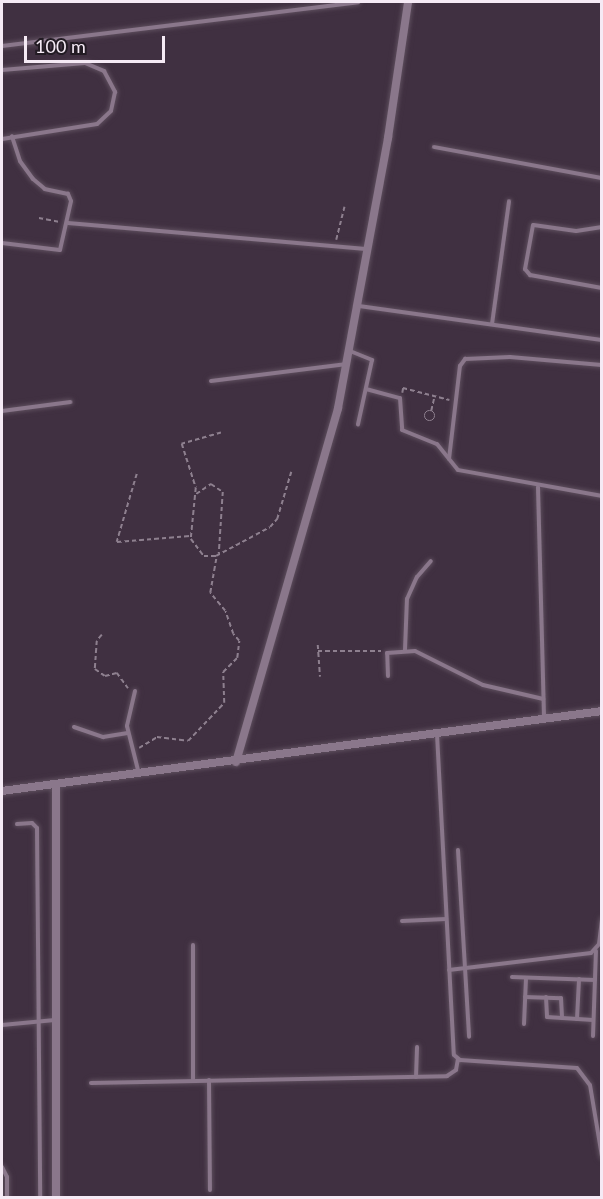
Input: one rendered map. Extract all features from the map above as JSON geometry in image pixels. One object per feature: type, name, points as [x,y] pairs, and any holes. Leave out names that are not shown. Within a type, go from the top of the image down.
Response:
[{"type":"street","points":[[236,762],[294,569],[350,351],[366,249],[388,138],[408,2]]},
{"type":"street","points":[[2,791],[236,762],[602,711]]},
{"type":"street","points":[[56,785],[56,1197]]},
{"type":"lane","points":[[2,46],[358,2]]},
{"type":"lane","points":[[2,70],[85,63],[104,71],[115,92],[111,111],[97,124],[2,139]]},
{"type":"lane","points":[[2,243],[57,251],[64,244],[68,223],[70,196],[45,189],[33,179],[20,161],[12,136]]},
{"type":"lane","points":[[434,147],[602,178]]},
{"type":"lane","points":[[492,324],[509,201]]},
{"type":"lane","points":[[68,223],[366,249]]},
{"type":"lane","points":[[602,227],[576,231],[533,225],[525,270],[530,275],[602,288]]},
{"type":"lane","points":[[357,305],[602,340]]},
{"type":"lane","points":[[350,351],[371,358],[358,424]]},
{"type":"lane","points":[[449,459],[460,366],[468,358],[602,365]]},
{"type":"lane","points":[[211,381],[347,364]]},
{"type":"lane","points":[[366,389],[400,398],[400,427],[437,444],[458,470],[538,487],[602,496]]},
{"type":"lane","points":[[2,411],[70,402]]},
{"type":"lane","points":[[538,487],[544,719]]},
{"type":"lane","points":[[405,650],[406,599],[412,584],[431,561]]},
{"type":"lane","points":[[388,676],[387,653],[405,650],[424,653],[483,685],[543,699]]},
{"type":"lane","points":[[135,691],[128,712],[128,733],[139,774]]},
{"type":"lane","points":[[74,728],[103,737],[128,733]]},
{"type":"lane","points":[[437,734],[453,1052],[458,1059]]},
{"type":"lane","points":[[17,824],[33,823],[37,828],[40,1197]]},
{"type":"lane","points":[[458,850],[469,1036]]},
{"type":"lane","points":[[402,921],[446,919]]},
{"type":"lane","points":[[593,1036],[596,950],[602,919]]},
{"type":"lane","points":[[193,945],[193,1081]]},
{"type":"lane","points":[[449,970],[588,954],[596,950]]},
{"type":"lane","points":[[512,977],[595,980]]},
{"type":"lane","points":[[524,1024],[526,978]]},
{"type":"lane","points":[[578,1019],[579,979]]},
{"type":"lane","points":[[525,997],[562,999],[562,1018]]},
{"type":"lane","points":[[546,997],[546,1016],[593,1020]]},
{"type":"lane","points":[[2,1025],[56,1020]]},
{"type":"lane","points":[[416,1077],[417,1047]]},
{"type":"lane","points":[[92,1083],[451,1075],[458,1059]]},
{"type":"lane","points":[[458,1059],[577,1068],[590,1085],[602,1157]]},
{"type":"lane","points":[[209,1080],[210,1190]]},
{"type":"lane","points":[[2,1167],[7,1177],[7,1197]]},
{"type":"path","points":[[335,246],[344,207]]},
{"type":"path","points":[[39,218],[68,223]]},
{"type":"path","points":[[400,398],[404,388],[456,402]]},
{"type":"path","points":[[431,412],[434,397]]},
{"type":"path","points":[[221,433],[182,444],[196,494],[191,535],[201,553],[218,556],[274,524],[291,472]]},
{"type":"path","points":[[137,474],[117,542],[191,535]]},
{"type":"path","points":[[132,750],[157,738],[188,741],[224,703],[223,672],[237,658],[239,641],[233,634],[225,612],[210,593],[218,556],[223,492],[211,484],[196,494]]},
{"type":"path","points":[[102,634],[97,641],[95,669],[105,676],[117,673],[124,686],[135,691]]},
{"type":"path","points":[[318,645],[320,676]]},
{"type":"path","points":[[318,651],[359,649],[387,653]]}]
